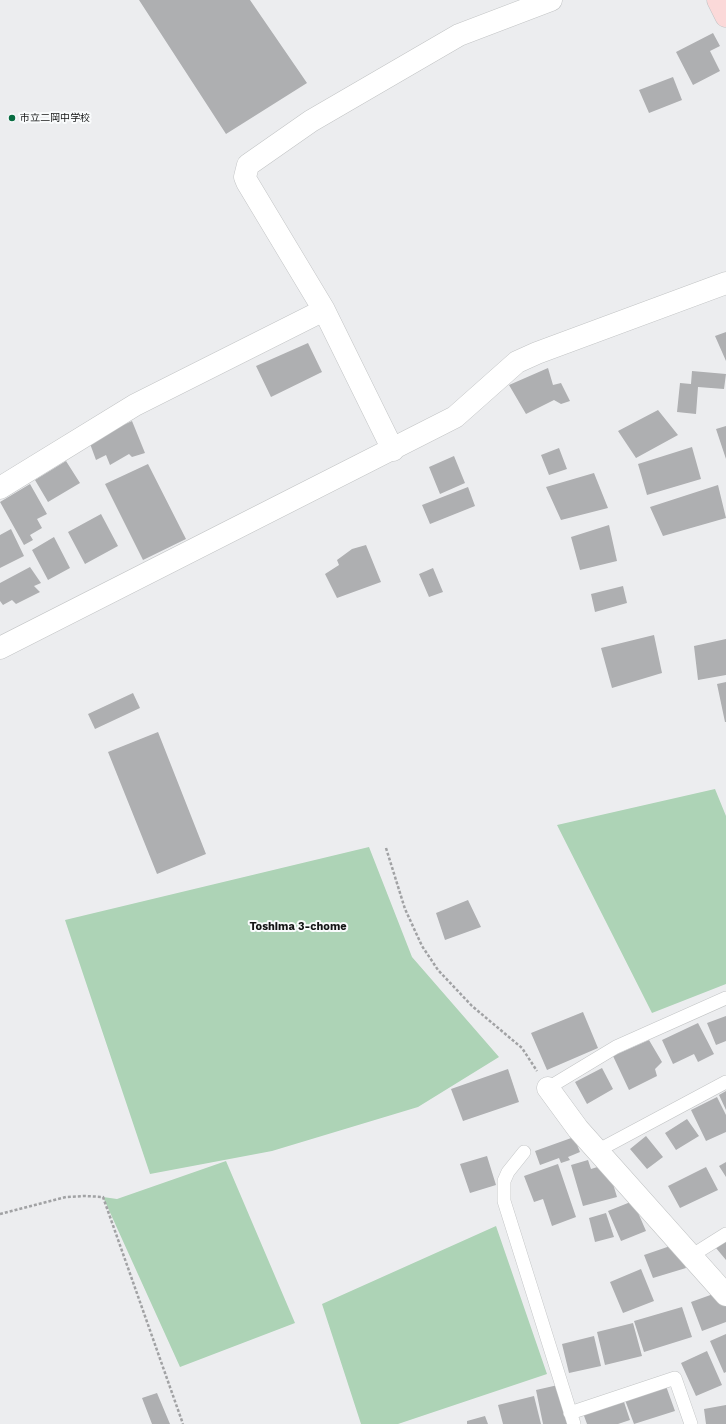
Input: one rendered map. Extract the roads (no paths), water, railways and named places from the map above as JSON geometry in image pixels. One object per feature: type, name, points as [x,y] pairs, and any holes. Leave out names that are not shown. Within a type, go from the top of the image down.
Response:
[{"type":"main road","points":[[718,0],[726,16]]},
{"type":"street","points":[[393,450],[324,310],[246,182],[245,177],[248,165],[311,121],[459,35],[551,0]]},
{"type":"street","points":[[1,646],[393,450],[455,417],[517,362],[537,353],[726,283]]},
{"type":"street","points":[[0,488],[135,405],[324,310]]},
{"type":"street","points":[[548,1088],[578,1129],[726,1295]]},
{"type":"lane","points":[[548,1088],[616,1047],[726,998]]},
{"type":"lane","points":[[598,1151],[726,1082]]},
{"type":"lane","points":[[524,1152],[506,1176],[503,1192],[504,1201],[572,1419],[676,1378],[690,1424]]},
{"type":"lane","points":[[691,1256],[726,1234]]},
{"type":"place","name":"市立二岡中学校","points":[[12,118]]},
{"type":"district","name":"Toshima 3-chome","points":[[298,927]]}]
